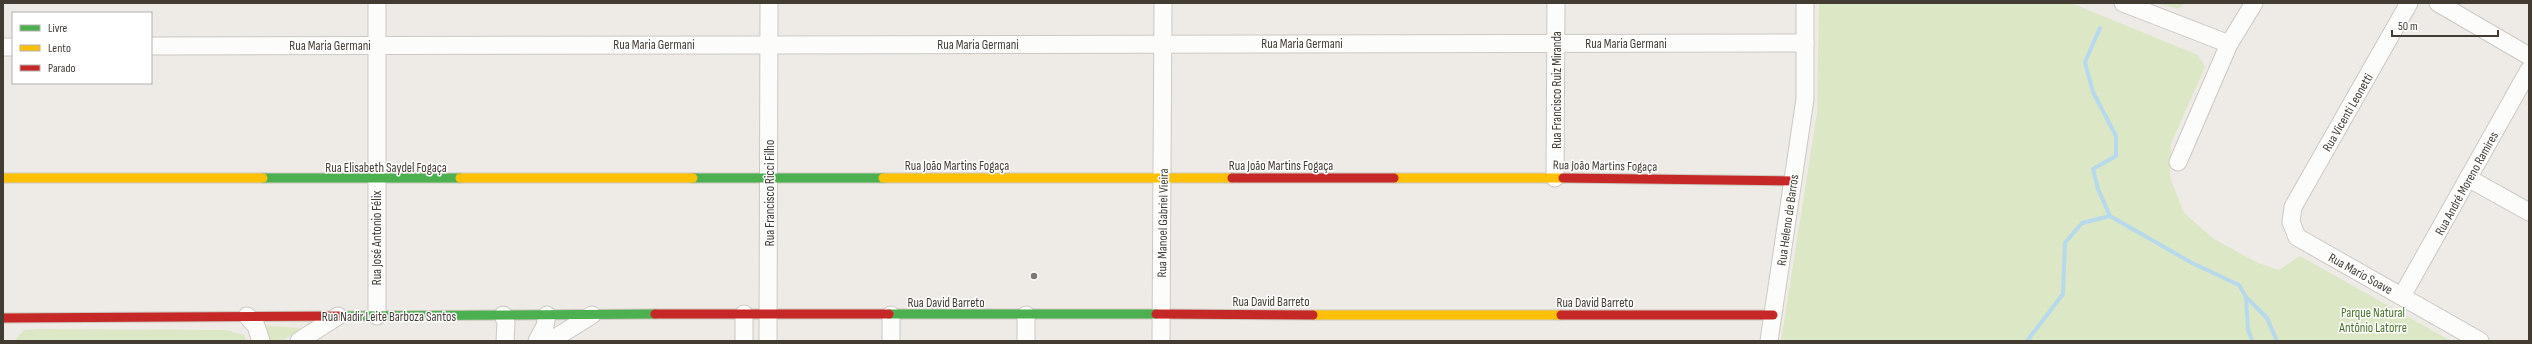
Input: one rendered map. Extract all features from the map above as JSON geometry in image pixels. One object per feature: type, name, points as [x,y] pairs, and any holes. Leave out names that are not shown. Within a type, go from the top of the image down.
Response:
[{"type":"street","name":"Rua José Antonio Félix","points":[[377,3],[377,316]]},
{"type":"street","name":"Rua Francisco Ricci Filho","points":[[768,341],[769,3]]},
{"type":"street","name":"Rua Manoel Gabriel Vieira","points":[[1161,341],[1163,3]]},
{"type":"street","name":"Rua Francisco Ruiz Miranda","points":[[1555,178],[1556,3]]},
{"type":"street","name":"Rua Heleno de Barros","points":[[1769,341],[1792,181],[1806,99],[1805,3]]},
{"type":"street","points":[[2122,3],[2229,44]]},
{"type":"street","points":[[2178,162],[2229,44],[2254,3]]},
{"type":"street","name":"Rua Vicenti Leonetti","points":[[2291,222],[2293,207],[2409,3]]},
{"type":"street","points":[[2438,3],[2529,56]]},
{"type":"street","name":"Rua Maria Germani","points":[[152,46],[1805,43]]},
{"type":"street","name":"Rua André Moreno Ramires","points":[[2402,296],[2529,70]]},
{"type":"street","name":"Rua Elisabeth Saydel Fogaça","points":[[3,178],[376,180],[769,178]]},
{"type":"street","name":"Rua João Martins Fogaça","points":[[769,178],[1555,178],[1792,181]]},
{"type":"street","points":[[2468,178],[2529,212]]},
{"type":"street","name":"Rua Mario Soave","points":[[2291,222],[2297,237],[2480,341]]},
{"type":"street","points":[[744,314],[744,341]]},
{"type":"street","name":"Rua Nadir Leite Barboza Santos","points":[[5,319],[247,316],[768,314]]},
{"type":"street","name":"Rua David Barreto","points":[[768,314],[1773,315]]},
{"type":"street","points":[[503,315],[506,323],[505,341]]},
{"type":"street","points":[[537,341],[545,326],[547,315]]},
{"type":"street","points":[[550,341],[592,315]]},
{"type":"street","points":[[891,315],[891,341]]},
{"type":"street","points":[[1026,315],[1026,341]]},
{"type":"street","points":[[247,316],[256,326],[261,341]]},
{"type":"street","points":[[299,341],[338,316]]},
{"type":"green space","name":"Parque Natural Antônio Latorre","points":[[1819,3],[2071,3],[2198,55],[2205,67],[2171,144],[2170,177],[2184,213],[2214,239],[2258,263],[2279,270],[2300,256],[2451,341],[1781,341],[1817,113]]},
{"type":"green space","points":[[2158,3],[2185,3],[2178,9]]},
{"type":"green space","points":[[263,325],[299,328],[301,330],[281,341],[271,341]]},
{"type":"green space","points":[[24,330],[226,330],[244,335],[246,341],[14,341]]},
{"type":"waterway","points":[[2027,341],[2063,294],[2065,243],[2082,223],[2110,216],[2098,189],[2093,169],[2116,156],[2116,136],[2093,92],[2085,62],[2100,28]]},
{"type":"waterway","points":[[2110,216],[2192,263],[2239,285],[2246,297],[2267,318],[2277,341]]},
{"type":"waterway","points":[[2246,297],[2248,329],[2252,341]]},
{"type":"traffic: fast","points":[[263,178],[460,178]]},
{"type":"traffic: fast","points":[[693,178],[883,178]]},
{"type":"traffic: fast","points":[[343,316],[655,314]]},
{"type":"traffic: fast","points":[[889,314],[1156,314]]},
{"type":"traffic: slow","points":[[3,178],[263,178]]},
{"type":"traffic: slow","points":[[460,178],[693,178]]},
{"type":"traffic: slow","points":[[883,178],[1232,178]]},
{"type":"traffic: slow","points":[[1394,178],[1563,178]]},
{"type":"traffic: slow","points":[[1313,315],[1561,315]]},
{"type":"traffic: jam","points":[[1232,178],[1394,178]]},
{"type":"traffic: jam","points":[[1563,178],[1793,181]]},
{"type":"traffic: jam","points":[[655,314],[889,314]]},
{"type":"traffic: jam","points":[[1156,314],[1313,315]]},
{"type":"traffic: jam","points":[[1561,315],[1773,315]]},
{"type":"traffic: jam","points":[[3,318],[343,316]]},
{"type":"place","name":"ㅤ","points":[[1034,276]]}]
